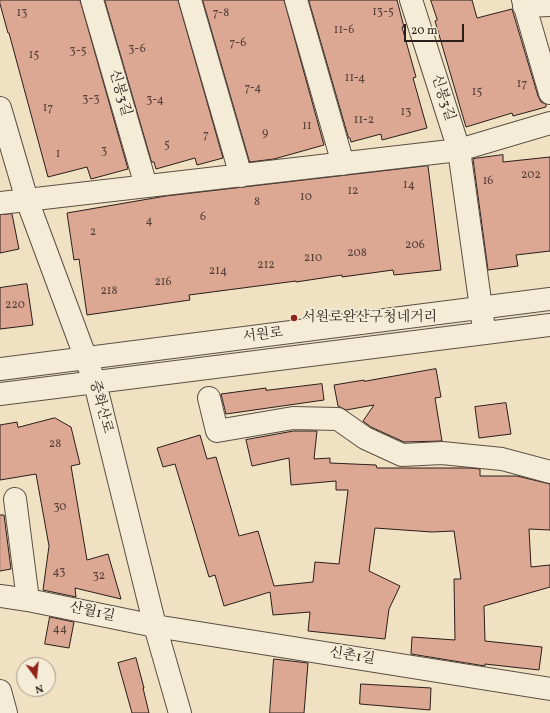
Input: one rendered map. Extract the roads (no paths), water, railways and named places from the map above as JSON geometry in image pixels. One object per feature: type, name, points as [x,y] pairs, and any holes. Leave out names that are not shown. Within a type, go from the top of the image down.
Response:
[{"type":"street","name":"신봉3길","points":[[92,0],[146,186]]},
{"type":"street","points":[[190,0],[241,176]]},
{"type":"street","points":[[296,0],[343,164]]},
{"type":"street","name":"신봉3길","points":[[411,0],[459,150],[485,333]]},
{"type":"street","points":[[550,6],[523,3],[550,93]]},
{"type":"street","name":"중화산로","points":[[0,108],[27,200],[95,383],[155,626],[180,713]]},
{"type":"street","points":[[0,203],[459,150],[550,123]]},
{"type":"street","name":"서원로","points":[[0,369],[550,299]]},
{"type":"street","name":"서원로","points":[[0,394],[550,325]]},
{"type":"street","points":[[209,398],[217,431],[293,418],[338,419],[365,438],[402,455],[442,453],[502,458],[550,472]]},
{"type":"street","points":[[15,500],[28,600]]},
{"type":"street","name":"산월1길","points":[[0,596],[28,600],[155,626]]},
{"type":"street","name":"신촌1길","points":[[155,626],[550,689]]},
{"type":"street","points":[[0,691],[6,713]]},
{"type":"place","name":"서원로완산구청네거리","points":[[294,318]]}]
